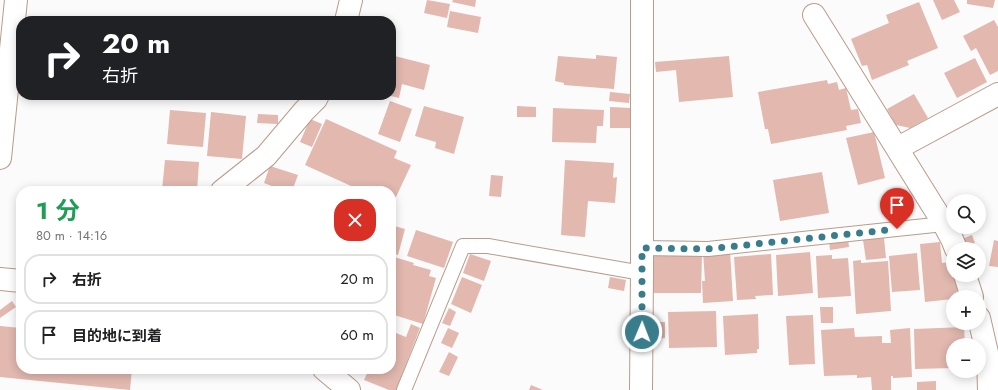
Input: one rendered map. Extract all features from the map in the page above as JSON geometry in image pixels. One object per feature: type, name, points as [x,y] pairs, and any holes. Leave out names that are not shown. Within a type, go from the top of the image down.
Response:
[{"type":"street","points":[[0,158],[16,0]]},
{"type":"street","points":[[347,16],[351,0]]},
{"type":"street","points":[[641,390],[642,0]]},
{"type":"street","points":[[814,15],[898,148],[953,242]]},
{"type":"street","points":[[898,148],[998,94]]},
{"type":"street","points":[[228,186],[266,156],[315,100]]},
{"type":"street","points":[[0,279],[16,281]]},
{"type":"street","points":[[982,330],[988,357],[989,390]]},
{"type":"street","points":[[330,374],[349,390]]},
{"type":"lane","points":[[642,248],[708,249],[944,224]]},
{"type":"lane","points":[[404,390],[463,246],[488,246],[642,273]]},
{"type":"building","points":[[427,0],[450,4],[447,18],[424,13]]},
{"type":"building","points":[[453,0],[476,0],[475,7],[452,2]]},
{"type":"building","points":[[933,0],[954,0],[960,12],[942,20]]},
{"type":"building","points":[[967,0],[995,0],[993,8],[967,4]]},
{"type":"building","points":[[919,2],[938,48],[907,61],[909,65],[872,80],[867,65],[862,66],[851,39],[889,23],[886,15]]},
{"type":"building","points":[[450,11],[481,17],[478,33],[447,27]]},
{"type":"building","points":[[994,20],[998,27],[998,71],[990,75],[976,48],[971,51],[963,36]]},
{"type":"building","points":[[596,55],[617,57],[614,89],[564,85],[564,83],[555,81],[558,56],[596,59]]},
{"type":"building","points":[[396,56],[430,65],[424,90],[402,84],[399,98],[396,97]]},
{"type":"building","points":[[729,56],[733,97],[679,102],[676,70],[656,72],[655,62]]},
{"type":"building","points":[[975,58],[987,82],[957,98],[944,73]]},
{"type":"building","points":[[827,80],[828,84],[837,82],[839,90],[846,88],[851,110],[858,109],[861,123],[846,126],[847,130],[771,144],[768,129],[765,129],[758,92]]},
{"type":"building","points":[[610,92],[630,94],[629,103],[609,101]]},
{"type":"building","points":[[914,94],[928,118],[910,128],[896,125],[887,109]]},
{"type":"building","points":[[390,101],[412,109],[400,142],[378,134]]},
{"type":"building","points":[[424,106],[464,117],[454,154],[435,148],[436,142],[415,136]]},
{"type":"building","points":[[517,106],[536,107],[536,117],[517,117]]},
{"type":"building","points":[[610,107],[631,108],[630,128],[610,128]]},
{"type":"building","points":[[553,108],[604,110],[603,126],[597,126],[596,143],[552,142]]},
{"type":"building","points":[[170,110],[206,113],[203,147],[167,144]]},
{"type":"building","points":[[211,112],[246,116],[242,159],[207,156]]},
{"type":"building","points":[[258,114],[278,115],[278,124],[257,123]]},
{"type":"building","points":[[310,119],[322,124],[312,147],[300,142]]},
{"type":"building","points":[[326,119],[397,151],[394,158],[411,165],[396,197],[396,186],[351,186],[305,165]]},
{"type":"building","points":[[874,132],[885,178],[858,185],[846,138]]},
{"type":"building","points":[[165,160],[199,162],[197,186],[162,186]]},
{"type":"building","points":[[565,160],[614,163],[613,178],[617,177],[615,203],[588,201],[585,237],[561,235]]},
{"type":"building","points":[[270,166],[298,175],[294,186],[272,186],[264,183]]},
{"type":"building","points":[[822,172],[829,213],[780,221],[773,180]]},
{"type":"building","points":[[491,175],[503,176],[501,197],[489,196]]},
{"type":"building","points":[[396,226],[405,229],[398,255],[396,254]]},
{"type":"building","points":[[416,230],[453,242],[444,268],[407,256]]},
{"type":"building","points":[[972,235],[975,242],[963,242],[962,239]]},
{"type":"building","points":[[884,238],[886,258],[866,260],[863,240]]},
{"type":"building","points":[[848,239],[849,247],[830,250],[829,241]]},
{"type":"building","points":[[994,240],[998,241],[998,267],[989,266]]},
{"type":"building","points":[[940,242],[942,263],[946,263],[946,282],[957,282],[957,290],[946,290],[946,300],[925,302],[920,244]]},
{"type":"building","points":[[730,250],[733,301],[703,303],[702,281],[705,281],[703,252]]},
{"type":"building","points":[[810,252],[813,293],[778,296],[776,255]]},
{"type":"building","points":[[917,253],[920,290],[892,292],[889,256]]},
{"type":"building","points":[[470,254],[491,261],[484,281],[463,273]]},
{"type":"building","points":[[771,254],[773,295],[755,296],[756,299],[737,300],[734,257]]},
{"type":"building","points":[[702,255],[701,293],[653,293],[652,256]]},
{"type":"building","points":[[832,255],[832,259],[848,258],[851,296],[818,298],[816,256]]},
{"type":"building","points":[[396,258],[414,263],[413,265],[431,270],[429,276],[436,278],[423,324],[396,316]]},
{"type":"building","points":[[861,260],[861,263],[888,261],[891,311],[856,314],[853,261]]},
{"type":"building","points":[[462,277],[482,285],[471,313],[451,304]]},
{"type":"building","points":[[610,277],[626,280],[624,291],[608,288]]},
{"type":"building","points":[[12,301],[16,307],[0,318],[0,310]]},
{"type":"building","points":[[820,307],[833,307],[833,323],[821,323]]},
{"type":"building","points":[[449,308],[456,312],[450,326],[442,323]]},
{"type":"building","points":[[716,311],[717,347],[669,348],[668,312]]},
{"type":"building","points":[[758,314],[759,349],[757,349],[757,353],[725,355],[723,316]]},
{"type":"building","points":[[813,315],[815,364],[789,365],[786,316]]},
{"type":"building","points":[[652,322],[665,322],[665,338],[653,339]]},
{"type":"building","points":[[411,324],[420,328],[396,390],[389,390],[364,380],[367,374],[396,374],[396,333],[406,337]]},
{"type":"building","points":[[0,326],[16,328],[16,374],[132,374],[130,390],[0,377]]},
{"type":"building","points":[[448,328],[459,333],[452,348],[441,343]]},
{"type":"building","points":[[854,328],[855,337],[882,336],[882,343],[891,343],[890,330],[910,328],[912,377],[893,378],[893,376],[891,376],[891,390],[872,390],[871,377],[857,378],[857,375],[824,376],[821,330]]},
{"type":"building","points":[[946,328],[946,330],[964,330],[965,338],[946,338],[946,368],[915,369],[914,329]]},
{"type":"building","points":[[449,352],[458,357],[449,376],[439,372]]},
{"type":"building","points":[[936,381],[936,390],[917,390],[917,382]]},
{"type":"building","points":[[531,385],[543,390],[529,390]]},
{"type":"route","points":[[642,332],[642,248],[708,249],[897,229]]}]
